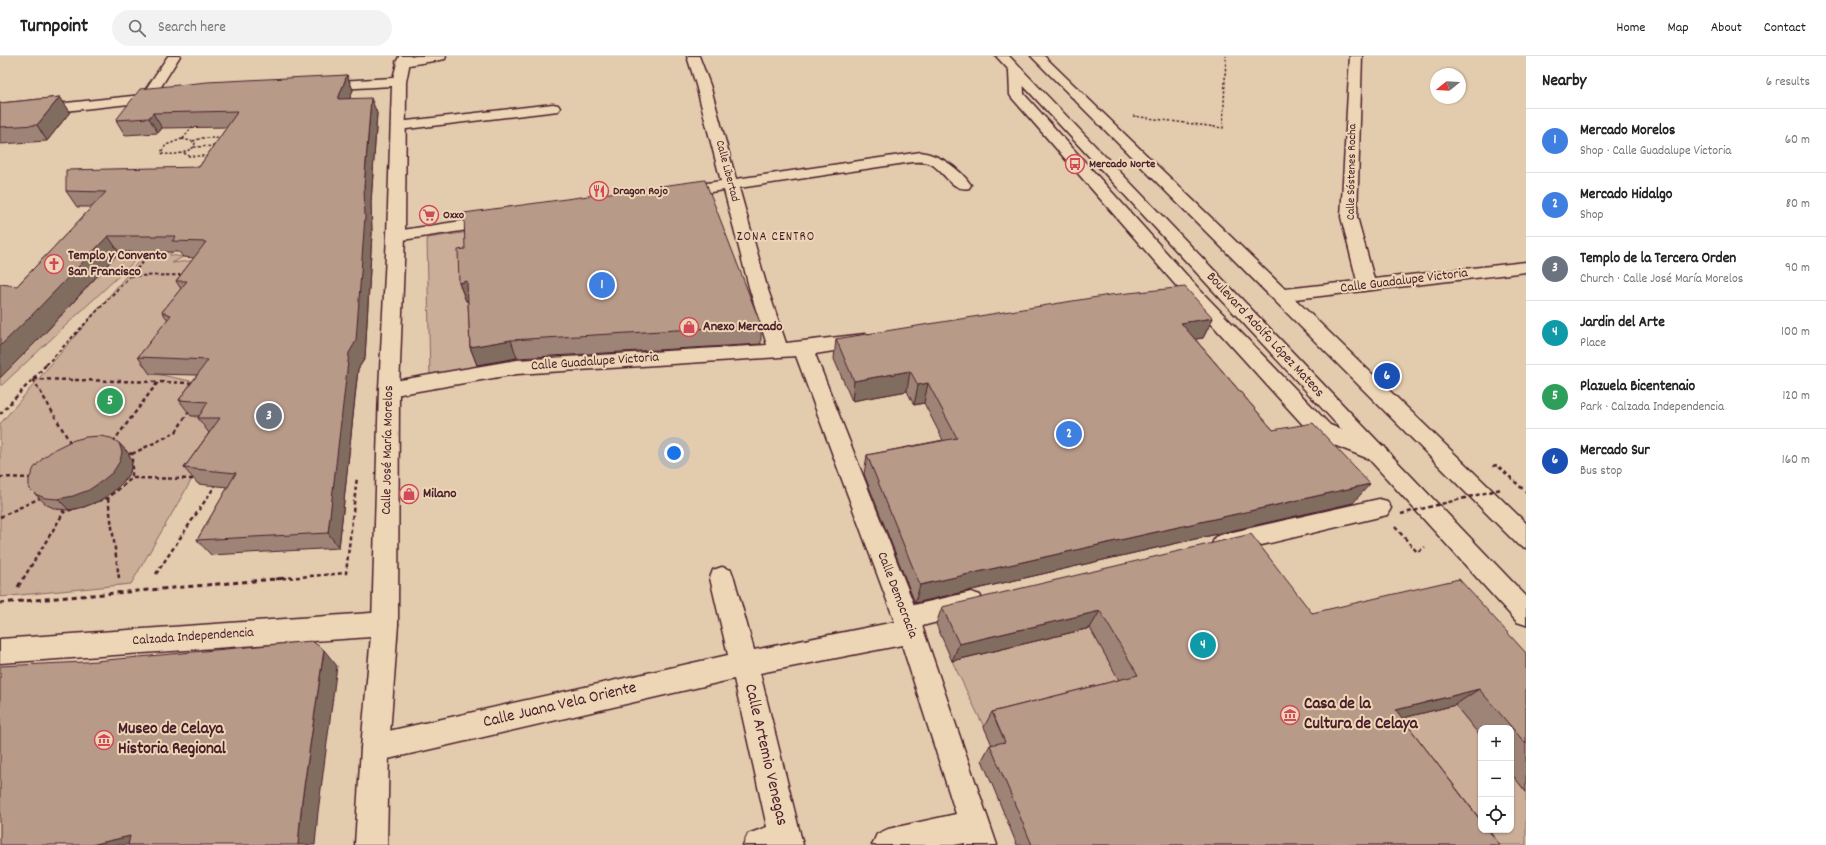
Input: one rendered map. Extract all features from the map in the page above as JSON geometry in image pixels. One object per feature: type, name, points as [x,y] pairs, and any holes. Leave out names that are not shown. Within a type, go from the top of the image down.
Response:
[{"type":"main road","points":[[147,98],[174,56]]},
{"type":"main road","points":[[307,87],[403,67],[440,56]]},
{"type":"main road","name":"Calle Libertad","points":[[693,56],[703,85],[758,287]]},
{"type":"main road","name":"Boulevard Adolfo López Mateos","points":[[1002,56],[1526,614]]},
{"type":"main road","points":[[1037,56],[1526,538]]},
{"type":"main road","name":"Calle Sóstenes Rocha","points":[[1356,56],[1349,217],[1367,286]]},
{"type":"main road","name":"Calle José María Morelos","points":[[371,845],[375,748],[385,624],[389,389],[396,236],[398,126],[403,67]]},
{"type":"main road","points":[[1016,71],[1017,95],[1193,293],[1322,430],[1377,454]]},
{"type":"main road","points":[[0,114],[177,95]]},
{"type":"main road","points":[[398,126],[553,108]]},
{"type":"main road","points":[[659,195],[926,156],[938,161],[963,185]]},
{"type":"main road","points":[[396,236],[512,218]]},
{"type":"main road","name":"Calle Guadalupe Victoria","points":[[1281,296],[1526,267]]},
{"type":"main road","name":"Calle Democracia","points":[[758,287],[791,350],[908,625],[977,835]]},
{"type":"main road","points":[[1146,300],[1193,293]]},
{"type":"main road","name":"Calle Guadalupe Victoria","points":[[389,389],[517,367],[791,350],[881,338]]},
{"type":"main road","points":[[1205,549],[1390,511]]},
{"type":"main road","name":"Calle Artemio Venegas","points":[[722,578],[744,664],[777,843]]},
{"type":"main road","name":"Calle Juana Vela Oriente","points":[[375,748],[908,625],[996,597]]},
{"type":"main road","name":"Calzada Independencia","points":[[0,651],[385,624]]},
{"type":"main road","points":[[888,845],[977,835]]},
{"type":"path","points":[[1092,111],[1223,128],[1226,56]]},
{"type":"path","points":[[183,140],[195,122]]},
{"type":"path","points":[[215,151],[218,146],[194,147],[184,153],[169,156],[161,152],[166,145],[183,140],[192,141],[202,138],[223,138],[221,142]]},
{"type":"path","points":[[192,141],[195,143],[194,147]]},
{"type":"path","points":[[184,153],[189,156],[212,156],[208,162]]},
{"type":"path","points":[[0,414],[148,257],[155,245]]},
{"type":"path","points":[[130,276],[184,275]]},
{"type":"path","points":[[33,378],[199,383]]},
{"type":"path","points":[[33,378],[74,448]]},
{"type":"path","points":[[132,454],[111,444],[158,382]]},
{"type":"path","points":[[132,454],[176,432],[191,408]]},
{"type":"path","points":[[132,454],[132,478]]},
{"type":"path","points":[[1497,465],[1526,492]]},
{"type":"path","points":[[0,603],[346,573],[358,469]]},
{"type":"path","points":[[192,479],[196,473]]},
{"type":"path","points":[[0,477],[37,478]]},
{"type":"path","points":[[86,505],[108,498],[132,478],[201,479]]},
{"type":"path","points":[[156,574],[215,486]]},
{"type":"path","points":[[1390,511],[1501,489]]},
{"type":"path","points":[[40,498],[41,492]]},
{"type":"path","points":[[40,498],[46,502]]},
{"type":"path","points":[[0,517],[40,498]]},
{"type":"path","points":[[108,498],[119,578]]},
{"type":"path","points":[[52,505],[64,512]]},
{"type":"path","points":[[18,587],[64,512],[79,507]]},
{"type":"path","points":[[1390,511],[1406,519]]},
{"type":"path","points":[[1390,511],[1416,552],[1430,544]]},
{"type":"shaded area","points":[[173,194],[155,231],[138,258],[2,385],[0,385],[0,378],[44,334]]},
{"type":"shaded area","points":[[470,232],[477,370],[430,378],[427,238]]},
{"type":"shaded area","points":[[162,234],[186,235],[170,255],[183,257],[172,263],[216,258],[151,373],[206,384],[194,417],[220,418],[192,479],[131,584],[0,597],[0,424]]},
{"type":"shaded area","points":[[1090,628],[1126,691],[984,727],[952,661]]},
{"type":"shaded area","points":[[1455,705],[1478,733],[1478,833],[1514,833],[1514,777],[1526,792],[1526,845],[1463,845],[1375,725]]},
{"type":"building","points":[[347,75],[338,99],[371,98],[364,187],[365,217],[356,341],[349,353],[328,533],[197,540],[236,473],[184,468],[220,418],[198,418],[208,402],[179,400],[208,360],[138,357],[171,315],[162,312],[187,281],[176,281],[206,242],[172,241],[176,236],[108,236],[0,346],[0,284],[17,286],[106,192],[66,191],[66,170],[199,167],[238,111],[153,113],[149,118],[116,120],[140,89],[207,82]]},
{"type":"building","points":[[60,97],[37,125],[0,127],[0,103]]},
{"type":"building","points":[[705,180],[761,325],[511,340],[470,347],[467,281],[459,283],[458,250],[465,249],[464,213]]},
{"type":"building","points":[[1185,287],[1213,318],[1181,323],[1273,430],[1313,423],[1370,484],[920,585],[867,455],[957,438],[928,383],[918,385],[910,371],[854,381],[836,339],[1110,295]]},
{"type":"building","points":[[100,436],[111,438],[119,443],[122,452],[120,461],[113,472],[102,481],[89,490],[73,496],[58,499],[45,498],[35,494],[29,488],[29,479],[34,468],[43,458],[55,449],[71,441],[86,437]]},
{"type":"building","points":[[1251,534],[1312,613],[1459,579],[1526,653],[1526,744],[1514,730],[1514,725],[1510,725],[1479,689],[1396,710],[1478,817],[1478,833],[1490,833],[1500,845],[1032,845],[990,745],[1005,742],[992,712],[1138,675],[1100,611],[959,644],[942,607]]},
{"type":"building","points":[[312,641],[324,650],[302,800],[298,845],[128,845],[130,836],[91,845],[0,845],[0,666],[85,662]]},
{"type":"place","name":"Mercado Norte","points":[[1075,164]]},
{"type":"place","name":"Dragon Rojo","points":[[599,191]]},
{"type":"place","name":"Oxxo","points":[[429,215]]},
{"type":"place","name":"Templo y Convento San Francisco","points":[[54,264]]},
{"type":"place","name":"Mercado Morelos","points":[[602,285]]},
{"type":"place","name":"Anexo Mercado","points":[[689,327]]},
{"type":"place","name":"Mercado Sur","points":[[1387,376]]},
{"type":"place","name":"Plazuela Bicentenaio","points":[[110,401]]},
{"type":"place","name":"Templo de la Tercera Orden","points":[[269,416]]},
{"type":"place","name":"Mercado Hidalgo","points":[[1069,434]]},
{"type":"place","name":"Milano","points":[[409,494]]},
{"type":"place","name":"Jardin del Arte","points":[[1203,645]]},
{"type":"place","name":"Casa de la Cultura de Celaya","points":[[1290,715]]},
{"type":"place","name":"Museo de Celaya Historia Regional","points":[[104,740]]},
{"type":"district","name":"ZONA CENTRO","points":[[776,237]]}]
